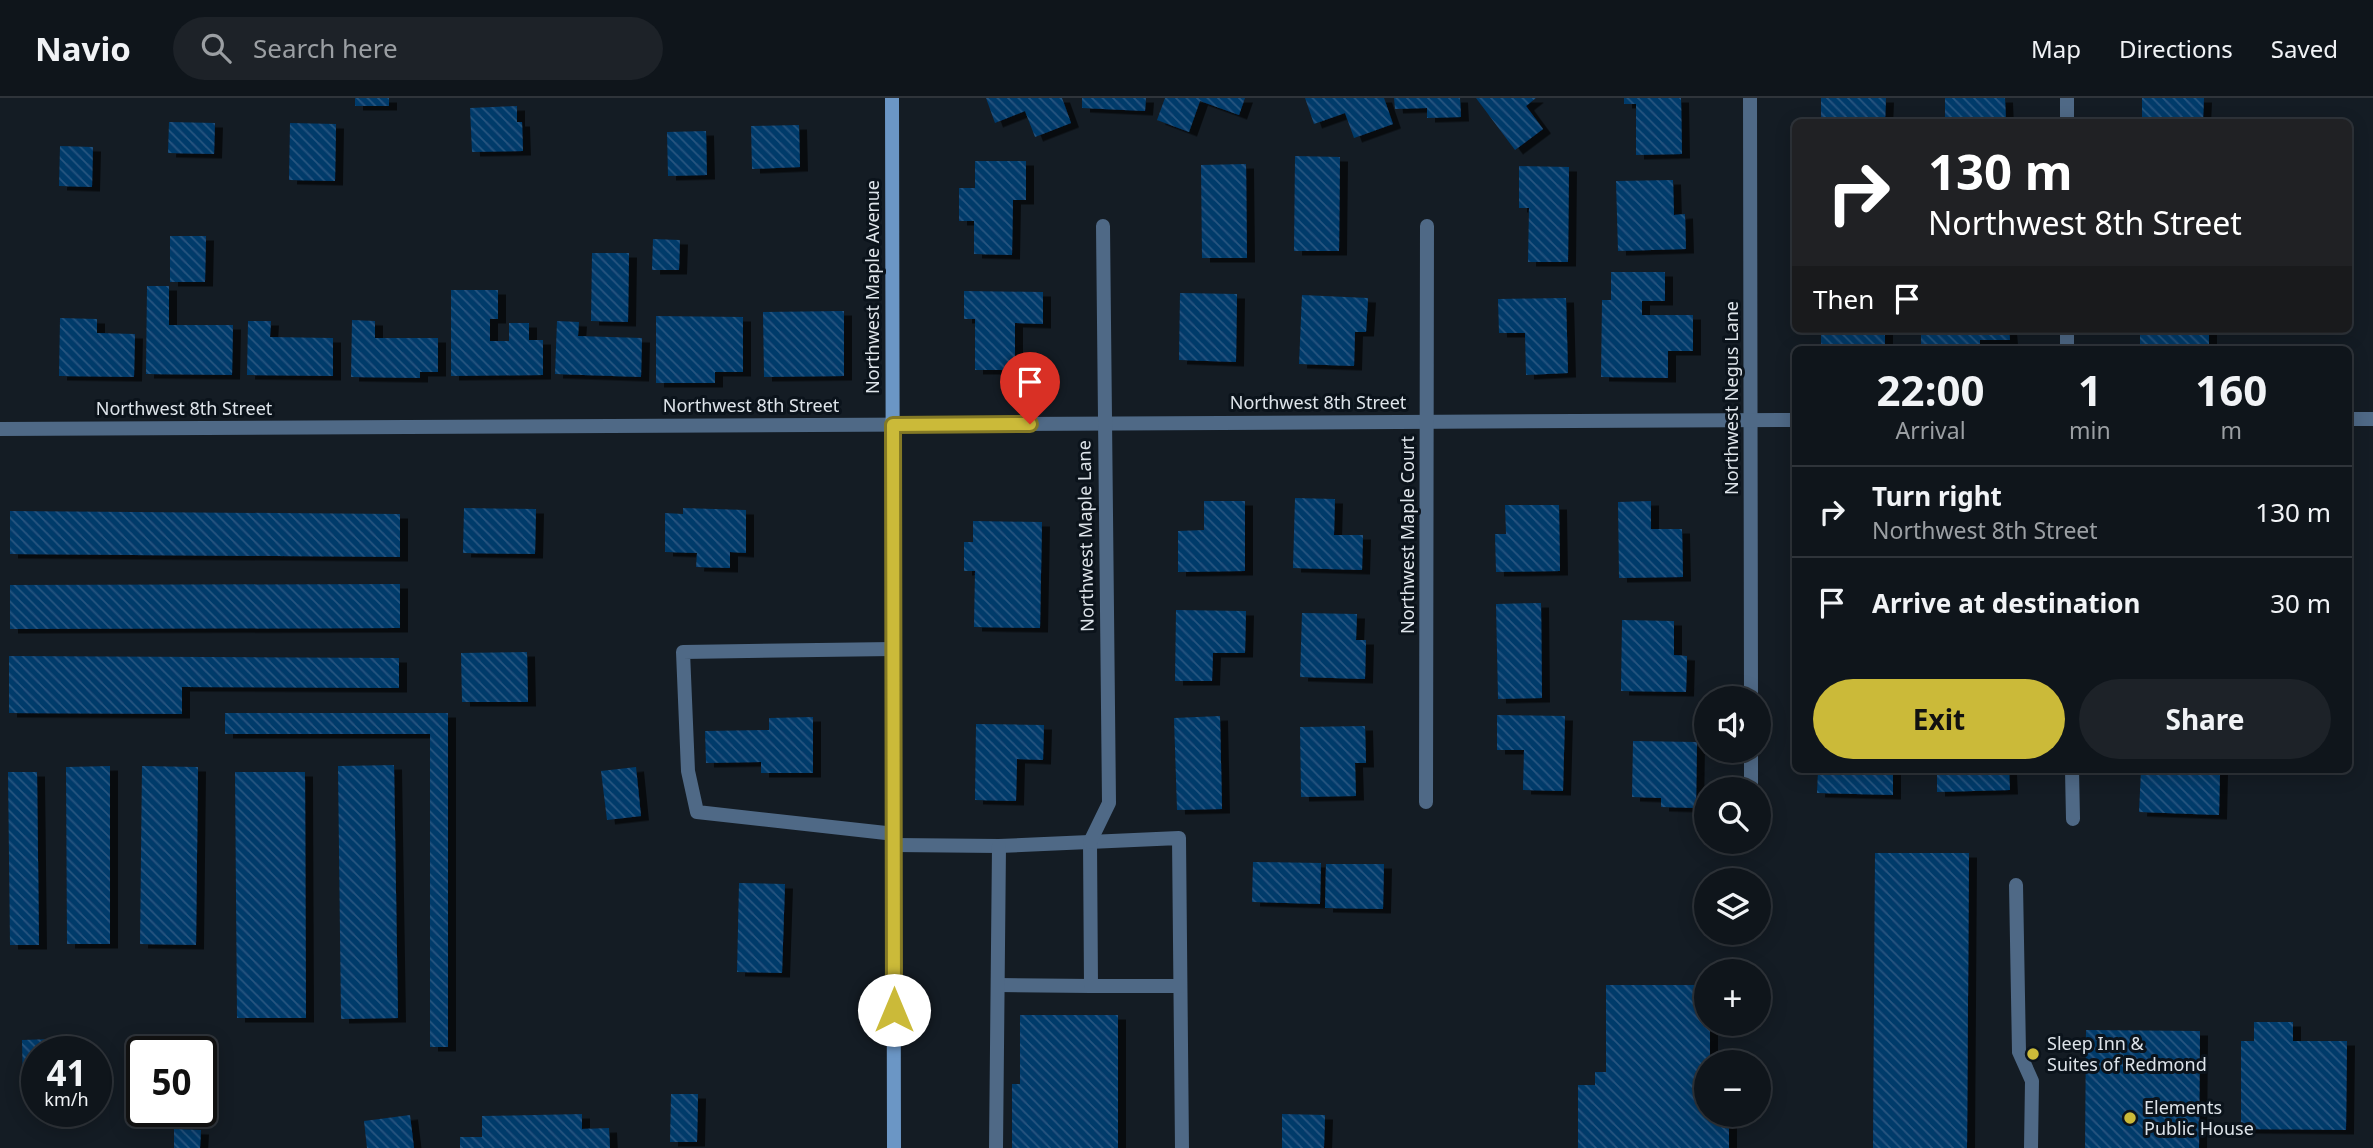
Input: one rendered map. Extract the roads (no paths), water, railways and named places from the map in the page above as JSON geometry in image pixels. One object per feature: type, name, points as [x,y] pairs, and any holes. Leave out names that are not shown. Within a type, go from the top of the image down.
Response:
[{"type":"main road","name":"Northwest Maple Avenue","points":[[892,98],[894,1148]]},
{"type":"street","name":"Northwest Negus Lane","points":[[1750,98],[1751,686]]},
{"type":"street","points":[[2067,98],[2067,119]]},
{"type":"street","name":"Northwest Maple Lane","points":[[1090,842],[1109,803],[1103,226]]},
{"type":"street","name":"Northwest Maple Court","points":[[1426,802],[1427,226]]},
{"type":"street","points":[[2352,419],[2373,419]]},
{"type":"street","name":"Northwest 8th Street","points":[[0,429],[1792,420]]},
{"type":"street","points":[[893,649],[683,652],[688,771],[697,812],[895,840],[999,846],[1179,838],[1182,1148]]},
{"type":"street","points":[[2072,773],[2073,819]]},
{"type":"street","points":[[1090,842],[1091,986]]},
{"type":"street","points":[[996,1148],[999,846]]},
{"type":"street","points":[[2015,885],[2019,1052],[2032,1082],[2031,1148]]},
{"type":"street","points":[[998,985],[1180,986]]},
{"type":"place","name":"Sleep Inn & Suites of Redmond","points":[[2033,1054]]},
{"type":"place","name":"Elements Public House","points":[[2130,1118]]}]
